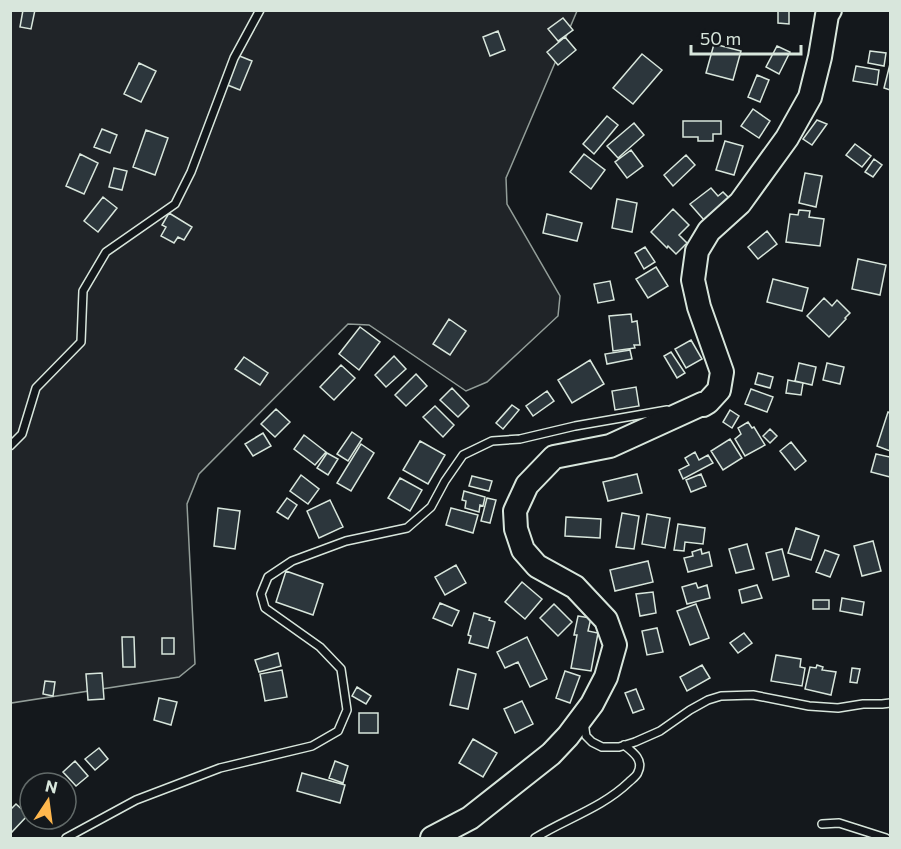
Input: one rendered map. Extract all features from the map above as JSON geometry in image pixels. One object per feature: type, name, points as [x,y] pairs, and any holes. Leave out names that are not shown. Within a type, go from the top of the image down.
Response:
[{"type":"highway","points":[[432,838],[470,818],[550,754],[585,714],[606,677],[615,645],[606,620],[575,587],[537,566],[523,550],[516,529],[515,511],[527,485],[554,457],[610,446],[703,405],[719,390],[722,372],[699,307],[693,280],[697,251],[709,231],[740,203],[787,138],[810,97],[820,57],[826,15],[830,10]]},
{"type":"lane","points":[[10,446],[22,434],[36,388],[81,342],[83,291],[106,252],[175,204],[191,172],[234,58],[260,10]]},
{"type":"lane","points":[[66,838],[136,800],[220,768],[312,746],[338,731],[347,710],[341,669],[320,647],[265,608],[261,594],[268,577],[292,561],[346,541],[407,528],[431,507],[463,455],[492,441],[520,439],[575,426],[702,404]]},
{"type":"lane","points":[[585,714],[586,736],[602,747],[624,746],[660,731],[690,710],[721,696],[753,695],[809,706],[838,708],[891,703]]},
{"type":"lane","points":[[535,838],[605,802],[638,773],[640,766],[637,755],[624,746]]},
{"type":"lane","points":[[822,824],[840,823],[886,838]]},
{"type":"shaded area","points":[[11,11],[577,11],[506,178],[507,204],[560,296],[558,316],[487,382],[466,391],[369,325],[348,324],[199,474],[187,504],[195,664],[179,677],[11,703]]},
{"type":"building","points":[[23,10],[35,10],[31,29],[20,27]]},
{"type":"building","points":[[778,10],[789,10],[789,24],[778,23]]},
{"type":"building","points":[[563,18],[573,30],[558,41],[548,29]]},
{"type":"building","points":[[498,31],[505,50],[490,56],[483,37]]},
{"type":"building","points":[[565,37],[576,50],[558,65],[547,52]]},
{"type":"building","points":[[714,44],[741,51],[733,80],[706,73]]},
{"type":"building","points":[[777,46],[790,52],[779,74],[766,67]]},
{"type":"building","points":[[870,51],[886,53],[884,66],[868,63]]},
{"type":"building","points":[[642,54],[662,70],[633,104],[613,88]]},
{"type":"building","points":[[237,55],[252,61],[240,90],[225,84]]},
{"type":"building","points":[[139,63],[156,71],[141,102],[124,94]]},
{"type":"building","points":[[890,64],[890,90],[884,88]]},
{"type":"building","points":[[856,66],[879,70],[877,85],[853,81]]},
{"type":"building","points":[[757,75],[769,80],[760,102],[748,97]]},
{"type":"building","points":[[753,109],[770,121],[759,138],[741,126]]},
{"type":"building","points":[[607,116],[618,125],[594,154],[583,144]]},
{"type":"building","points":[[817,120],[827,124],[812,145],[803,139]]},
{"type":"building","points":[[683,121],[721,121],[721,134],[713,134],[713,141],[698,141],[698,137],[683,137]]},
{"type":"building","points":[[634,123],[644,135],[618,158],[607,146]]},
{"type":"building","points":[[102,129],[117,135],[110,153],[94,147]]},
{"type":"building","points":[[146,130],[168,138],[155,175],[133,167]]},
{"type":"building","points":[[725,141],[743,146],[734,175],[716,170]]},
{"type":"building","points":[[855,144],[871,156],[862,167],[846,155]]},
{"type":"building","points":[[631,150],[643,166],[627,178],[615,162]]},
{"type":"building","points":[[80,154],[98,163],[84,194],[66,186]]},
{"type":"building","points":[[584,154],[605,170],[591,189],[570,172]]},
{"type":"building","points":[[686,155],[695,165],[673,186],[664,175]]},
{"type":"building","points":[[874,159],[882,165],[873,177],[865,172]]},
{"type":"building","points":[[114,168],[127,171],[122,190],[109,187]]},
{"type":"building","points":[[805,173],[822,176],[816,207],[799,203]]},
{"type":"building","points":[[711,188],[718,196],[723,192],[729,198],[704,220],[690,204]]},
{"type":"building","points":[[103,197],[117,208],[98,232],[84,221]]},
{"type":"building","points":[[617,199],[637,203],[632,232],[612,228]]},
{"type":"building","points":[[673,209],[689,225],[679,235],[687,243],[676,254],[651,232]]},
{"type":"building","points":[[799,210],[810,211],[809,217],[824,219],[820,246],[786,242],[790,214],[798,215]]},
{"type":"building","points":[[169,213],[192,227],[184,240],[178,237],[174,243],[161,236],[166,227],[162,225]]},
{"type":"building","points":[[547,214],[582,223],[577,241],[543,233]]},
{"type":"building","points":[[767,231],[777,244],[758,259],[748,247]]},
{"type":"building","points":[[645,247],[655,262],[644,269],[635,253]]},
{"type":"building","points":[[858,259],[886,265],[880,295],[852,289]]},
{"type":"building","points":[[656,267],[668,286],[648,298],[636,279]]},
{"type":"building","points":[[773,279],[808,288],[802,311],[767,302]]},
{"type":"building","points":[[610,281],[614,300],[598,303],[594,284]]},
{"type":"building","points":[[824,298],[832,306],[837,300],[850,313],[829,337],[807,316]]},
{"type":"building","points":[[631,314],[632,322],[637,321],[640,345],[634,345],[635,348],[613,351],[609,316]]},
{"type":"building","points":[[449,319],[466,331],[450,355],[433,344]]},
{"type":"building","points":[[360,327],[380,342],[359,370],[339,354]]},
{"type":"building","points":[[691,340],[702,359],[686,368],[675,349]]},
{"type":"building","points":[[630,350],[632,359],[607,364],[605,354]]},
{"type":"building","points":[[671,352],[685,373],[677,378],[664,356]]},
{"type":"building","points":[[394,356],[406,369],[386,387],[375,375]]},
{"type":"building","points":[[244,357],[268,373],[260,385],[235,369]]},
{"type":"building","points":[[590,360],[604,384],[572,403],[558,380]]},
{"type":"building","points":[[799,363],[816,367],[812,385],[795,381]]},
{"type":"building","points":[[827,363],[844,367],[840,384],[823,380]]},
{"type":"building","points":[[341,365],[355,378],[334,400],[320,387]]},
{"type":"building","points":[[758,373],[773,377],[770,388],[755,384]]},
{"type":"building","points":[[416,374],[427,386],[406,406],[395,395]]},
{"type":"building","points":[[788,380],[803,383],[801,395],[786,393]]},
{"type":"building","points":[[636,387],[639,406],[615,410],[612,391]]},
{"type":"building","points":[[452,388],[469,406],[458,417],[440,400]]},
{"type":"building","points":[[751,389],[773,397],[767,412],[745,404]]},
{"type":"building","points":[[547,391],[554,401],[533,416],[526,406]]},
{"type":"building","points":[[512,405],[519,410],[503,429],[496,423]]},
{"type":"building","points":[[435,406],[454,425],[443,437],[423,417]]},
{"type":"building","points":[[276,409],[290,422],[275,437],[261,424]]},
{"type":"building","points":[[730,410],[739,416],[732,428],[723,422]]},
{"type":"building","points":[[888,412],[890,413],[890,451],[877,446]]},
{"type":"building","points":[[748,422],[752,428],[754,427],[765,445],[745,456],[735,439],[741,434],[738,428]]},
{"type":"building","points":[[770,429],[777,436],[770,443],[763,436]]},
{"type":"building","points":[[352,432],[362,439],[348,461],[337,454]]},
{"type":"building","points":[[263,433],[271,446],[253,456],[245,444]]},
{"type":"building","points":[[304,435],[326,452],[315,465],[294,449]]},
{"type":"building","points":[[730,439],[742,458],[723,470],[711,451]]},
{"type":"building","points":[[420,441],[445,455],[428,484],[403,470]]},
{"type":"building","points":[[791,442],[806,461],[795,470],[780,451]]},
{"type":"building","points":[[361,444],[374,453],[351,491],[337,483]]},
{"type":"building","points":[[695,452],[699,460],[708,455],[713,463],[683,479],[679,470],[689,465],[685,458]]},
{"type":"building","points":[[327,453],[338,459],[328,475],[317,468]]},
{"type":"building","points":[[876,454],[890,457],[890,477],[871,472]]},
{"type":"building","points":[[637,474],[642,493],[608,501],[603,482]]},
{"type":"building","points":[[701,474],[706,486],[691,492],[686,480]]},
{"type":"building","points":[[301,475],[319,489],[308,504],[290,491]]},
{"type":"building","points":[[472,476],[492,481],[489,491],[469,486]]},
{"type":"building","points":[[400,478],[422,490],[410,511],[388,498]]},
{"type":"building","points":[[464,491],[485,497],[479,512],[465,508],[466,501],[462,500]]},
{"type":"building","points":[[287,498],[297,505],[288,519],[277,512]]},
{"type":"building","points":[[487,498],[496,500],[490,523],[481,521]]},
{"type":"building","points":[[330,500],[343,527],[319,538],[307,511]]},
{"type":"building","points":[[218,508],[240,511],[235,549],[214,546]]},
{"type":"building","points":[[451,508],[478,515],[473,533],[446,525]]},
{"type":"building","points":[[622,513],[639,516],[634,549],[616,547]]},
{"type":"building","points":[[647,514],[670,518],[665,548],[642,544]]},
{"type":"building","points":[[566,517],[601,519],[600,538],[565,536]]},
{"type":"building","points":[[678,524],[705,528],[703,544],[685,542],[684,551],[674,550]]},
{"type":"building","points":[[796,528],[819,536],[811,560],[788,553]]},
{"type":"building","points":[[873,541],[881,571],[862,576],[854,546]]},
{"type":"building","points":[[747,544],[754,569],[736,573],[729,549]]},
{"type":"building","points":[[701,549],[702,554],[709,552],[712,566],[688,572],[684,558],[693,556],[692,552]]},
{"type":"building","points":[[782,549],[789,576],[773,580],[766,553]]},
{"type":"building","points":[[825,550],[839,555],[830,577],[816,572]]},
{"type":"building","points":[[648,561],[653,582],[615,591],[610,570]]},
{"type":"building","points":[[456,565],[466,583],[445,595],[435,577]]},
{"type":"building","points":[[286,571],[323,584],[313,615],[276,602]]},
{"type":"building","points":[[522,582],[542,599],[525,619],[505,602]]},
{"type":"building","points":[[696,583],[698,588],[707,585],[710,598],[687,604],[682,587]]},
{"type":"building","points":[[757,585],[762,598],[742,603],[739,590]]},
{"type":"building","points":[[653,592],[656,613],[640,616],[636,594]]},
{"type":"building","points":[[842,598],[864,602],[862,615],[840,611]]},
{"type":"building","points":[[813,600],[829,600],[829,609],[813,609]]},
{"type":"building","points":[[440,603],[459,611],[452,626],[433,618]]},
{"type":"building","points":[[554,604],[572,622],[558,636],[540,618]]},
{"type":"building","points":[[696,604],[709,638],[690,645],[677,611]]},
{"type":"building","points":[[474,613],[495,622],[488,648],[469,643],[471,636],[468,635]]},
{"type":"building","points":[[578,616],[591,618],[588,631],[598,633],[591,671],[571,668]]},
{"type":"building","points":[[657,628],[663,652],[647,655],[642,631]]},
{"type":"building","points":[[744,633],[752,643],[738,653],[730,643]]},
{"type":"building","points":[[122,637],[134,637],[135,667],[123,667]]},
{"type":"building","points":[[527,637],[547,679],[530,687],[518,662],[505,668],[497,652]]},
{"type":"building","points":[[162,638],[174,638],[174,654],[162,654]]},
{"type":"building","points":[[278,653],[281,666],[259,672],[255,660]]},
{"type":"building","points":[[776,655],[801,659],[800,667],[805,668],[802,686],[771,681]]},
{"type":"building","points":[[702,665],[710,678],[687,691],[680,677]]},
{"type":"building","points":[[817,665],[823,667],[822,670],[836,672],[831,695],[805,689],[810,667],[816,668]]},
{"type":"building","points":[[852,668],[860,669],[857,683],[850,682]]},
{"type":"building","points":[[458,669],[476,674],[468,709],[450,705]]},
{"type":"building","points":[[282,670],[287,697],[265,701],[260,674]]},
{"type":"building","points":[[565,671],[580,676],[570,703],[556,698]]},
{"type":"building","points":[[102,673],[104,699],[88,700],[86,674]]},
{"type":"building","points":[[45,681],[55,682],[53,696],[43,694]]},
{"type":"building","points":[[357,687],[371,696],[366,704],[352,696]]},
{"type":"building","points":[[636,689],[644,709],[633,713],[625,693]]},
{"type":"building","points":[[159,698],[177,702],[171,725],[154,720]]},
{"type":"building","points":[[522,701],[533,724],[515,733],[504,709]]},
{"type":"building","points":[[359,713],[378,713],[378,733],[359,733]]},
{"type":"building","points":[[473,739],[497,753],[483,777],[459,763]]},
{"type":"building","points":[[99,748],[108,759],[95,770],[85,759]]},
{"type":"building","points":[[75,761],[88,776],[78,784],[78,771],[64,771]]},
{"type":"building","points":[[335,761],[348,766],[343,783],[329,778]]},
{"type":"building","points":[[302,773],[345,785],[340,803],[297,791]]},
{"type":"building","points":[[16,804],[18,806],[18,826],[10,834],[10,810]]}]
